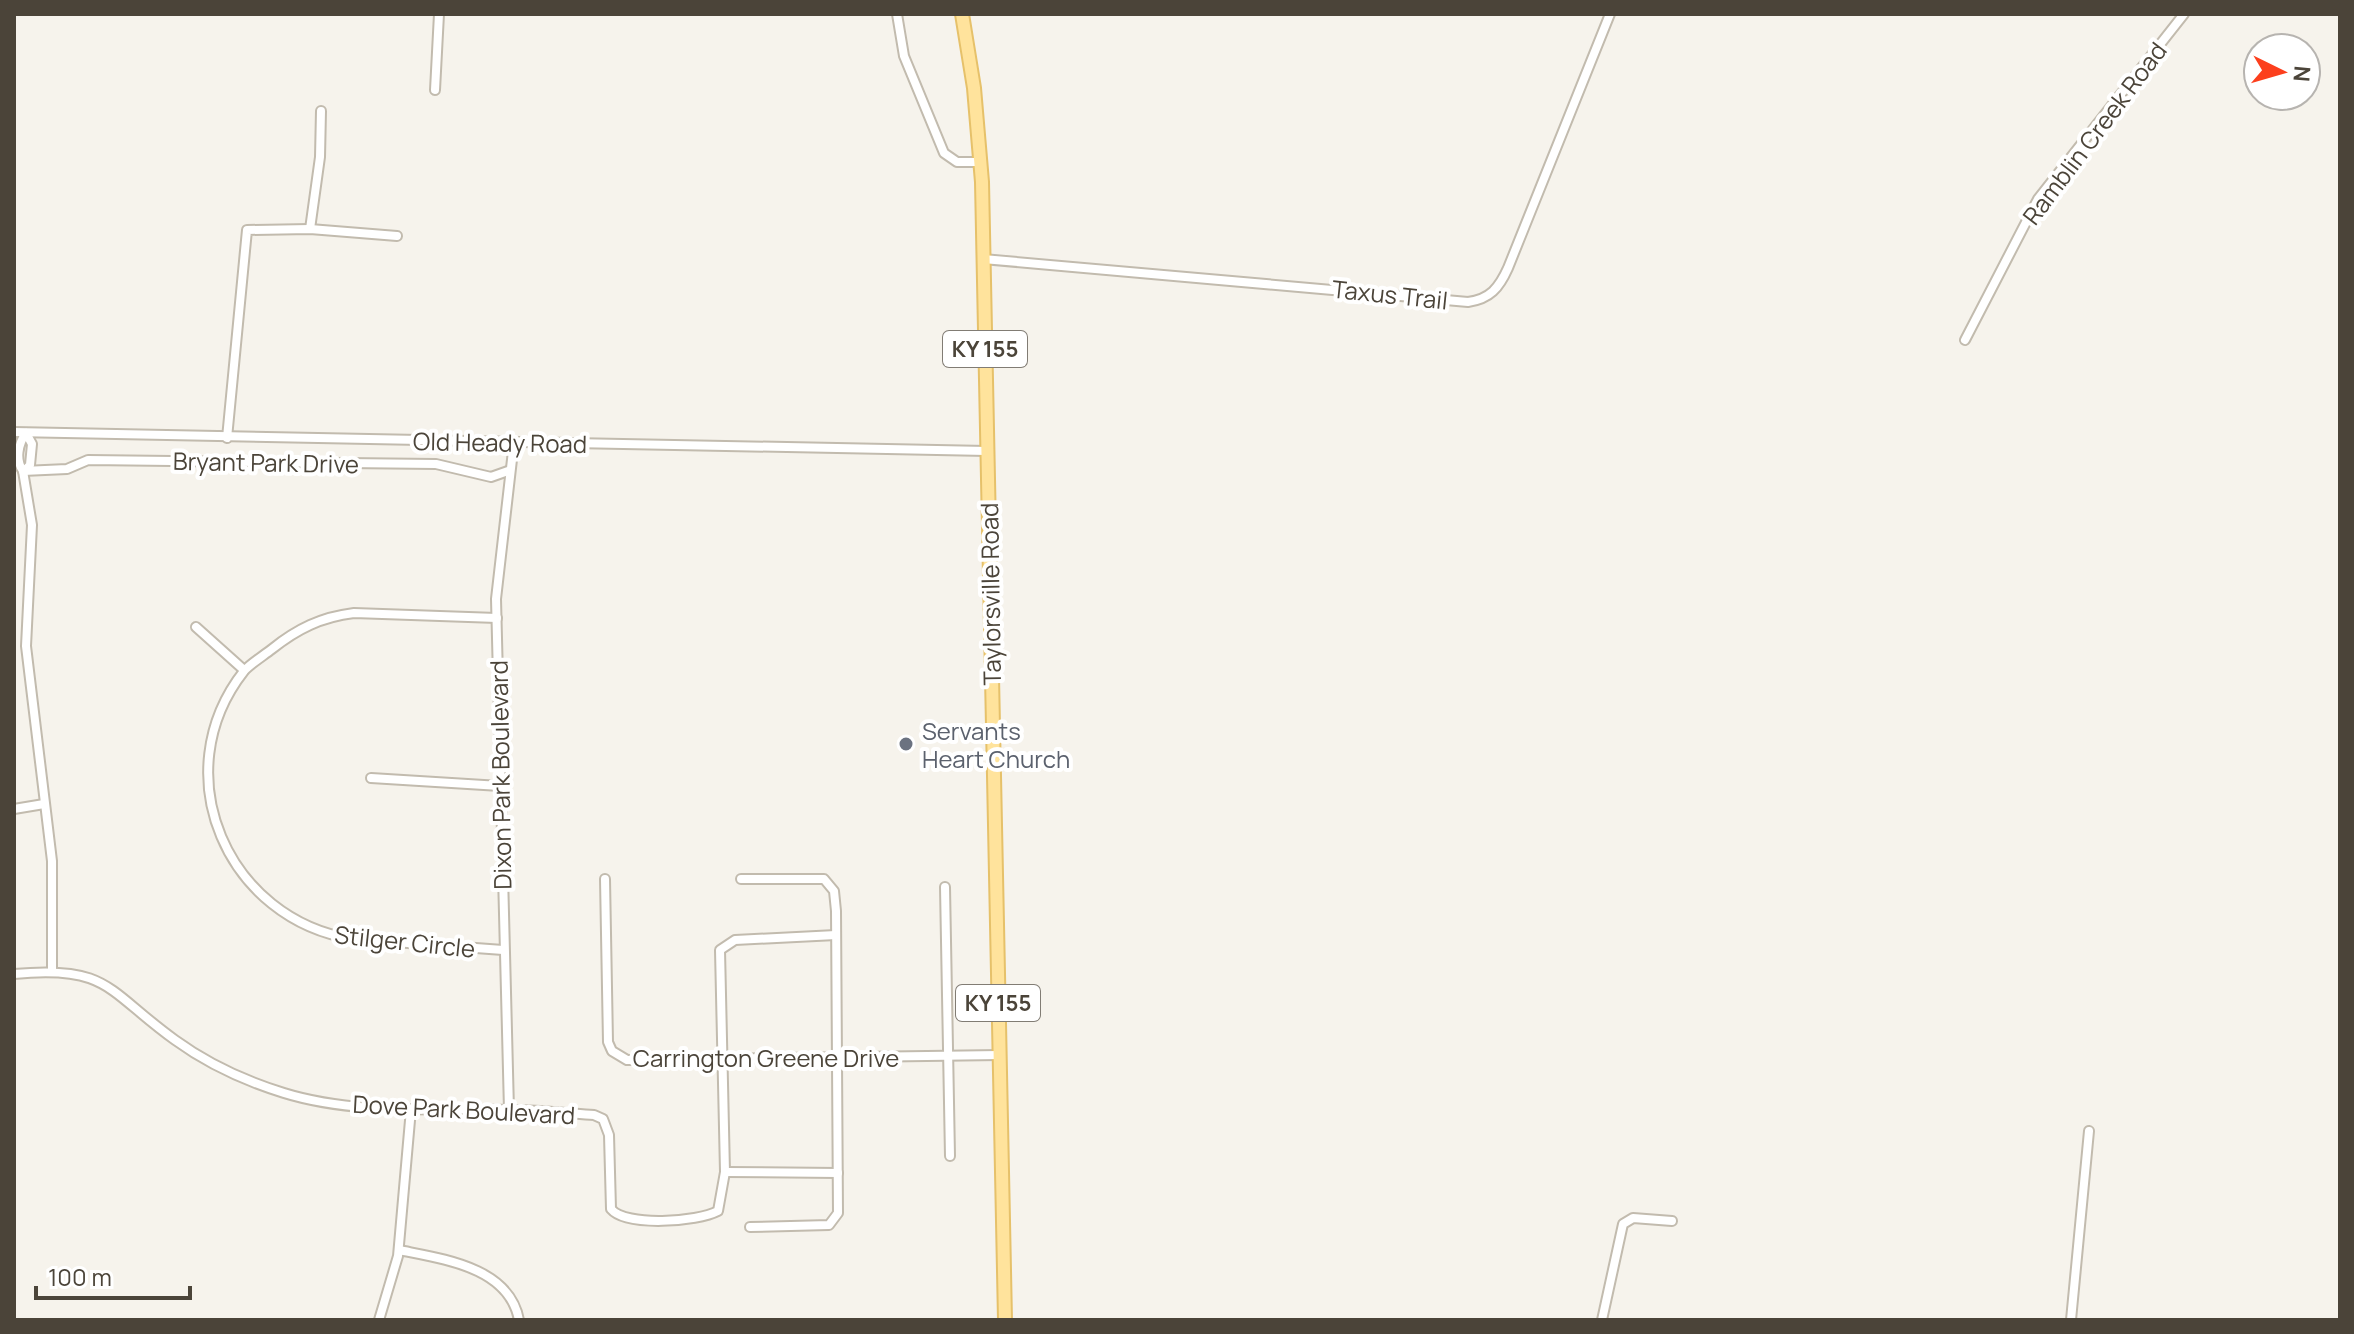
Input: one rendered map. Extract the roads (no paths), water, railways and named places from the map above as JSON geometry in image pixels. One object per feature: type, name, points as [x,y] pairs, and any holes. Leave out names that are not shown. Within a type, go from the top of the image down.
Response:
[{"type":"main road","name":"Taylorsville Road","points":[[962,14],[974,88],[981,162],[1005,1320]]},
{"type":"street","points":[[435,90],[439,14]]},
{"type":"street","points":[[897,14],[904,56],[944,153],[957,162],[981,162]]},
{"type":"street","name":"Taxus Trail","points":[[983,259],[1468,302],[1482,299],[1498,287],[1508,268],[1610,14]]},
{"type":"street","name":"Ramblin Creek Road","points":[[1965,340],[2038,199],[2184,14]]},
{"type":"street","points":[[310,229],[320,157],[321,111]]},
{"type":"street","points":[[227,438],[247,230],[310,229],[397,236]]},
{"type":"street","name":"Old Heady Road","points":[[14,432],[987,451]]},
{"type":"street","points":[[26,433],[32,444],[30,465],[23,471],[32,525],[26,646],[52,861],[52,970]]},
{"type":"street","name":"Dixon Park Boulevard","points":[[509,1110],[497,618],[508,471],[514,442]]},
{"type":"street","name":"Bryant Park Drive","points":[[23,471],[67,469],[88,460],[436,464],[491,477],[508,471]]},
{"type":"street","name":"Stilger Circle","points":[[497,618],[332,615],[295,631],[244,670],[217,723],[209,783],[223,843],[233,864],[261,897],[295,920],[332,936],[503,950]]},
{"type":"street","points":[[196,627],[244,670]]},
{"type":"street","points":[[371,778],[500,786]]},
{"type":"street","points":[[14,809],[44,804]]},
{"type":"street","name":"Carrington Greene Drive","points":[[605,879],[607,1033],[612,1051],[627,1060],[1000,1055]]},
{"type":"street","points":[[741,879],[824,879],[834,891],[836,935],[838,1213],[829,1225],[750,1227]]},
{"type":"street","points":[[945,887],[950,1156]]},
{"type":"street","name":"Dove Park Boulevard","points":[[14,974],[52,970],[87,976],[118,991],[173,1039],[239,1077],[287,1094],[326,1102],[411,1109],[594,1115],[603,1119],[609,1135],[611,1209],[627,1220],[707,1217],[718,1211],[725,1172],[720,1059],[720,950],[727,943],[836,935]]},
{"type":"street","points":[[379,1320],[399,1250],[411,1109]]},
{"type":"street","points":[[2071,1320],[2089,1131]]},
{"type":"street","points":[[725,1172],[838,1173]]},
{"type":"street","points":[[1602,1320],[1623,1224],[1633,1218],[1672,1221]]},
{"type":"street","points":[[399,1250],[450,1261],[502,1285],[519,1320]]},
{"type":"place","name":"Servants Heart Church","points":[[906,744]]}]
